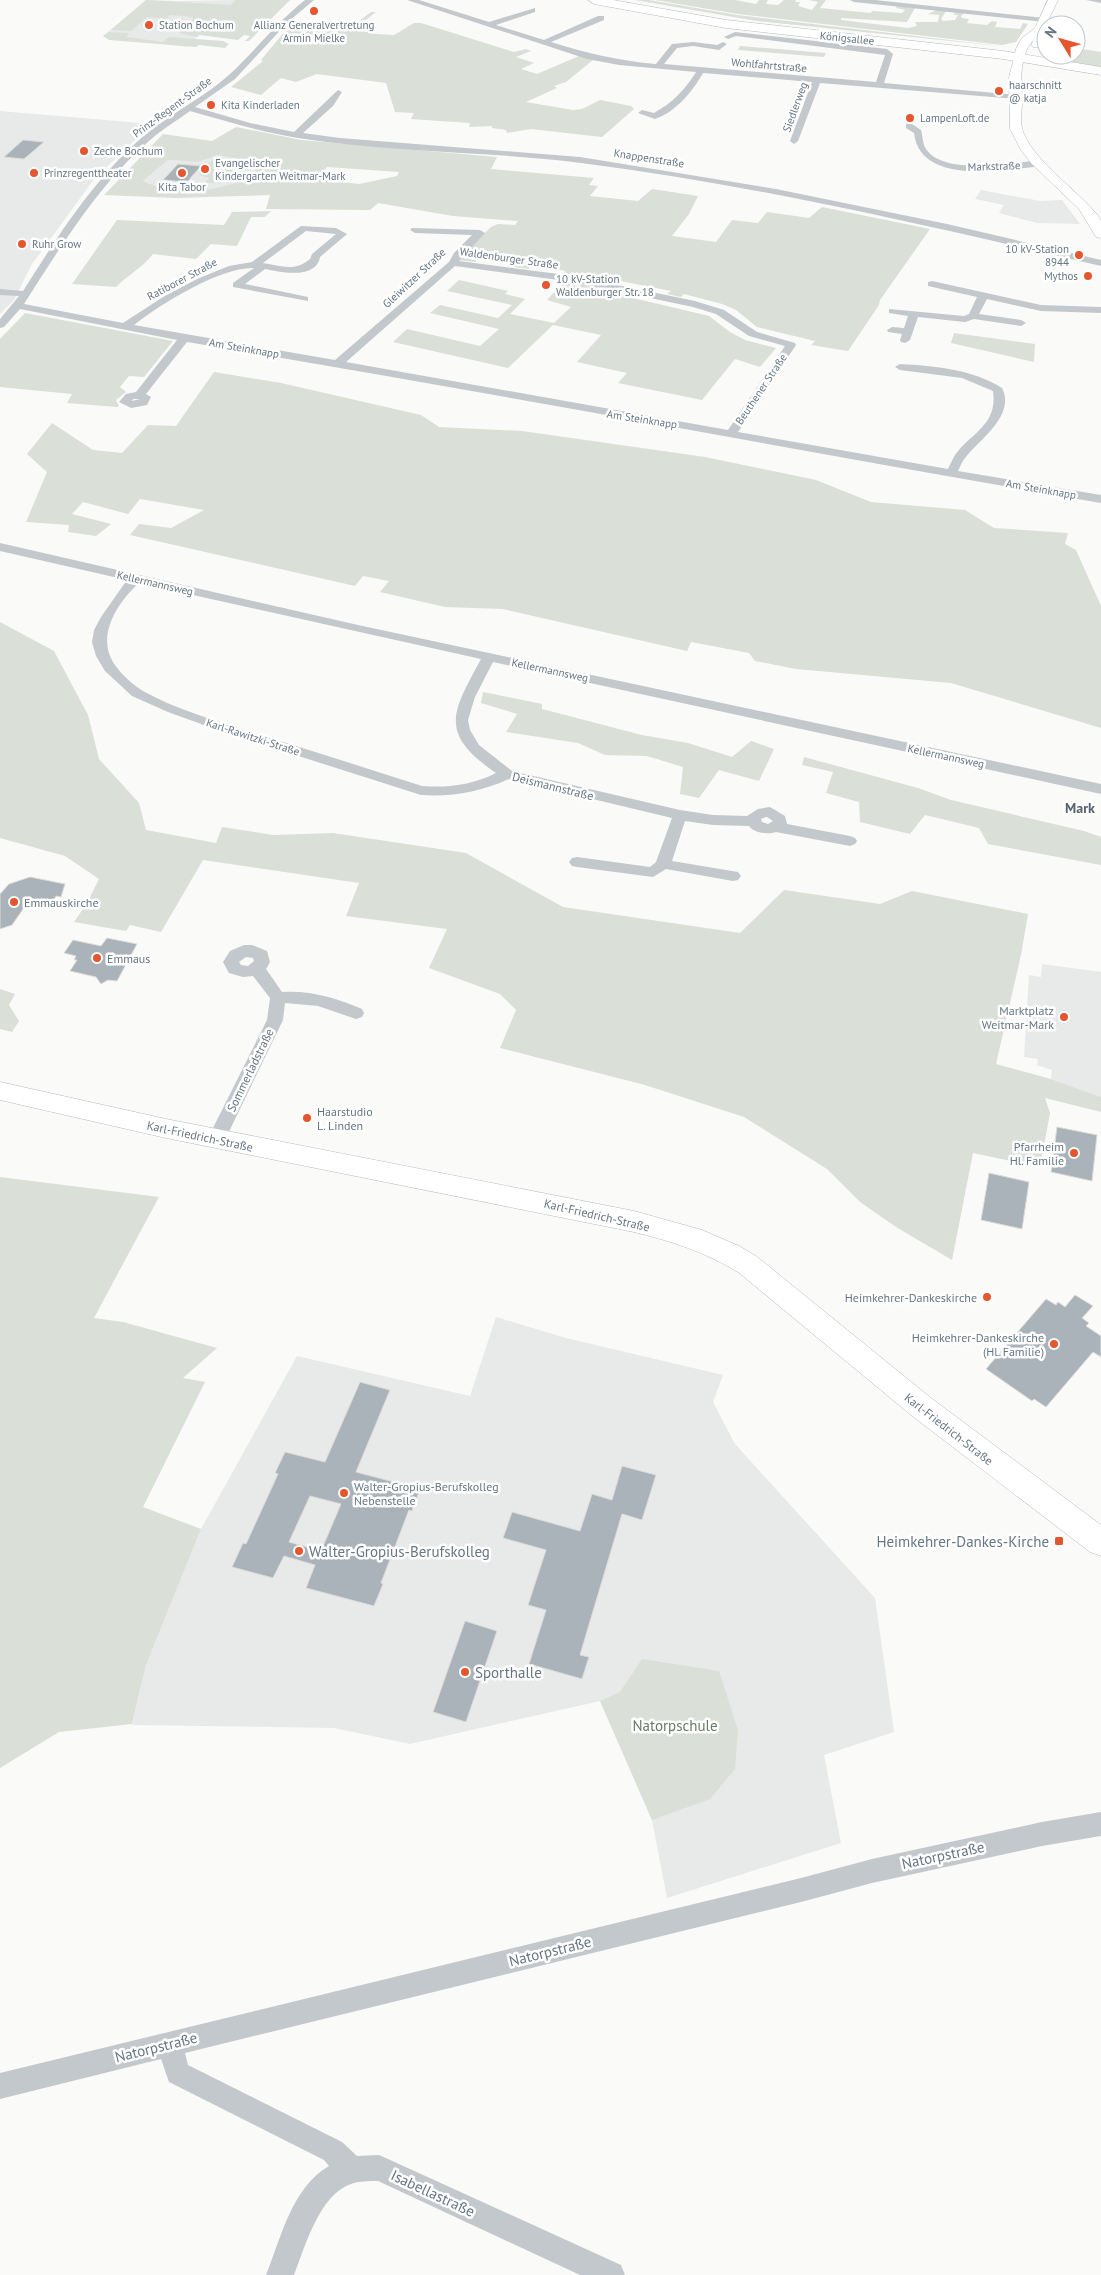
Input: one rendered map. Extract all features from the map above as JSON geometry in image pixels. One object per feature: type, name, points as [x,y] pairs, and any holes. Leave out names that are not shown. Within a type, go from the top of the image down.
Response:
[{"type":"main road","name":"Königsallee","points":[[594,0],[751,28],[1036,56]]},
{"type":"main road","name":"Königsallee","points":[[626,0],[756,22],[1019,54]]},
{"type":"main road","points":[[1046,15],[1053,0]]},
{"type":"main road","points":[[1019,54],[1027,39],[1036,31]]},
{"type":"main road","name":"Markstraße","points":[[1019,54],[1014,81],[1017,97],[1015,126],[1018,135],[1028,151],[1098,220],[1101,234]]},
{"type":"main road","name":"Königsallee","points":[[1086,61],[1101,63]]},
{"type":"main road","points":[[1017,97],[1036,65]]},
{"type":"main road","name":"Königsallee","points":[[1080,65],[1101,70]]},
{"type":"main road","name":"Karl-Friedrich-Straße","points":[[0,1091],[216,1140],[500,1193],[621,1219],[686,1236],[718,1247],[747,1264],[928,1414],[1002,1471],[1101,1542]]},
{"type":"street","name":"Prinz-Regent-Straße","points":[[0,325],[18,306],[61,238],[103,183],[146,139],[232,77],[286,19],[310,0]]},
{"type":"street","name":"Wohlfahrtstraße","points":[[411,0],[597,59],[701,70],[1017,97]]},
{"type":"street","points":[[854,0],[1036,24]]},
{"type":"street","points":[[1090,0],[1101,1]]},
{"type":"street","points":[[491,24],[532,10]]},
{"type":"street","points":[[545,42],[580,29],[601,18]]},
{"type":"street","points":[[728,36],[735,34],[884,51],[889,54],[879,85]]},
{"type":"street","name":"Wohlfahrtstraße","points":[[658,66],[675,46],[693,44],[720,48],[723,44]]},
{"type":"street","points":[[642,113],[656,116],[661,113],[689,90],[701,70]]},
{"type":"street","name":"Siedlerweg","points":[[794,141],[817,80]]},
{"type":"street","points":[[296,135],[330,104],[338,92]]},
{"type":"street","name":"Knappenstraße","points":[[189,108],[249,125],[296,135],[340,141],[542,156],[610,164],[789,194],[1101,263]]},
{"type":"street","name":"Markstraße","points":[[909,126],[918,132],[922,149],[936,161],[955,166],[983,168],[1040,163]]},
{"type":"street","name":"Ratiborer Straße","points":[[126,326],[134,319],[213,274],[235,268],[259,265],[292,272],[304,269],[315,260],[315,256],[342,234],[336,231],[304,228],[259,265],[237,284],[304,299]]},
{"type":"street","name":"Gleiwitzer Straße","points":[[337,364],[452,263],[457,255],[480,233],[415,230]]},
{"type":"street","name":"Waldenburger Straße","points":[[452,263],[574,279],[695,304],[720,312],[752,334],[791,345]]},
{"type":"street","points":[[932,284],[985,296],[995,296],[1041,308],[1101,310]]},
{"type":"street","points":[[0,292],[26,294]]},
{"type":"street","points":[[973,316],[980,300],[985,296]]},
{"type":"street","name":"Am Steinknapp","points":[[18,306],[184,338],[610,414],[1101,499]]},
{"type":"street","points":[[893,310],[958,319],[973,316],[1021,322]]},
{"type":"street","points":[[892,330],[906,336],[914,313]]},
{"type":"street","points":[[139,395],[184,338]]},
{"type":"street","name":"Beuthener Straße","points":[[730,434],[791,345]]},
{"type":"street","points":[[900,367],[958,375],[984,382],[998,390],[1000,403],[990,425],[981,437],[960,456],[951,474]]},
{"type":"street","name":"Kellermannsweg","points":[[0,547],[489,657],[1101,789]]},
{"type":"street","name":"Karl-Rawitzki-Straße","points":[[137,578],[106,617],[99,642],[103,656],[110,668],[137,693],[228,729],[422,790],[444,793],[465,790],[489,783],[507,774]]},
{"type":"street","name":"Deismannstraße","points":[[489,657],[462,712],[462,724],[472,745],[492,764],[507,774],[680,816],[753,822],[757,814],[770,812],[780,819],[780,823],[776,827],[850,841]]},
{"type":"street","points":[[578,862],[653,872],[663,864],[680,816]]},
{"type":"street","points":[[663,864],[733,876]]},
{"type":"street","points":[[256,969],[265,978],[278,998],[290,997],[333,1002],[356,1012]]},
{"type":"street","name":"Sommerladstraße","points":[[216,1140],[275,1020],[278,998]]},
{"type":"street","name":"Natorpstraße","points":[[0,2086],[801,1890],[861,1872],[946,1856],[1068,1828],[1101,1824]]},
{"type":"street","points":[[170,2045],[178,2073],[333,2151],[352,2170],[334,2179],[320,2191],[308,2207],[280,2275]]},
{"type":"street","name":"Isabellastraße","points":[[352,2170],[379,2168],[612,2275]]},
{"type":"shaded area","points":[[146,0],[235,0],[187,47],[103,36]]},
{"type":"shaded area","points":[[0,111],[152,124],[95,178],[32,264],[14,300],[0,314]]},
{"type":"shaded area","name":"Evangelischer Kindergarten Weitmar-Mark","points":[[218,155],[247,161],[258,176],[236,185],[198,192],[155,188],[143,181],[168,160],[198,162]]},
{"type":"shaded area","points":[[981,190],[1040,201],[1062,200],[1080,224],[1037,223],[999,213],[1004,205],[975,199]]},
{"type":"shaded area","name":"Marktplatz Weitmar-Mark","points":[[1042,964],[1101,972],[1101,1097],[1051,1079],[1052,1070],[1037,1065],[1038,1059],[1024,1057],[1029,975],[1041,977]]},
{"type":"shaded area","name":"Natorpschule","points":[[496,1317],[566,1338],[723,1375],[713,1402],[735,1444],[875,1598],[894,1732],[824,1755],[841,1843],[667,1898],[652,1820],[600,1701],[410,1744],[334,1728],[132,1725],[146,1665],[201,1529],[297,1356],[470,1396]]},
{"type":"green space","points":[[146,0],[230,5],[235,0],[290,0],[249,41],[245,41],[250,36],[244,35],[238,40],[199,35],[197,37],[179,33],[194,18],[185,16],[170,15],[166,19],[147,17],[131,31],[111,30]]},
{"type":"green space","points":[[635,0],[649,0],[737,15],[1009,47],[757,21]]},
{"type":"green space","points":[[655,0],[735,0],[756,4],[759,0],[768,0],[766,4],[778,5],[784,0],[796,0],[795,2],[800,2],[798,6],[812,10],[818,2],[809,0],[826,0],[820,8],[871,13],[872,11],[902,13],[905,10],[896,8],[897,6],[915,8],[907,22],[841,18],[841,20],[908,28],[917,26],[915,22],[938,22],[939,15],[928,14],[937,10],[946,11],[941,19],[943,21],[955,20],[958,15],[954,15],[955,12],[964,13],[961,16],[962,18],[969,19],[967,23],[987,25],[992,21],[997,22],[995,27],[1020,29],[1023,23],[1028,24],[1016,42],[1002,45],[738,14]]},
{"type":"green space","points":[[371,12],[376,12],[354,29],[376,34],[394,35],[414,23],[421,23],[514,52],[526,49],[531,51],[516,57],[534,63],[521,69],[537,74],[579,56],[593,60],[566,82],[554,86],[557,88],[526,102],[573,110],[582,109],[600,100],[631,106],[634,109],[602,137],[531,129],[507,133],[506,130],[492,128],[492,126],[469,127],[470,123],[411,119],[414,113],[395,112],[386,83],[317,74],[296,82],[281,78],[261,95],[231,87],[263,61],[261,60],[291,24],[350,28]]},
{"type":"green space","points":[[109,32],[127,33],[129,34],[126,37],[163,42],[169,37],[223,41],[229,44],[225,48],[109,40],[103,36]]},
{"type":"green space","points":[[740,46],[826,53],[824,57],[738,50]]},
{"type":"green space","points":[[1086,50],[1101,52],[1101,75],[1047,65],[1086,65]]},
{"type":"green space","points":[[236,127],[301,140],[497,157],[491,169],[594,178],[589,185],[598,186],[590,196],[638,201],[652,189],[698,196],[689,214],[672,236],[716,242],[732,220],[758,223],[767,212],[809,218],[822,207],[930,229],[880,300],[879,305],[848,351],[811,345],[815,341],[757,327],[736,310],[722,304],[684,294],[681,297],[667,294],[671,291],[585,274],[581,277],[561,274],[566,271],[532,265],[529,269],[508,266],[512,263],[479,258],[475,262],[457,260],[491,227],[498,224],[515,225],[518,221],[453,216],[378,203],[370,210],[266,209],[270,195],[175,198],[104,195],[163,134],[212,141]],"holes":[[[218,155],[247,161],[258,175],[230,185],[186,191],[157,187],[143,181],[168,160],[198,162]],[[327,167],[399,172],[397,176],[359,184],[318,179]]]},
{"type":"green space","points":[[217,157],[241,162],[247,175],[231,183],[205,183],[209,178],[199,175],[202,168]]},
{"type":"green space","points":[[271,211],[265,217],[251,217],[237,246],[211,244],[196,259],[153,254],[116,287],[72,284],[117,220],[224,225],[232,212]]},
{"type":"green space","points":[[459,280],[508,291],[505,294],[525,299],[510,314],[554,323],[571,307],[547,300],[565,281],[615,289],[612,293],[709,316],[730,332],[745,340],[776,348],[760,367],[735,359],[702,400],[618,383],[627,373],[577,362],[601,335],[553,325],[508,368],[393,342],[407,329],[480,346],[499,329],[430,313],[440,305],[498,318],[512,305],[447,291]]},
{"type":"green space","points":[[25,313],[173,341],[144,377],[129,376],[120,387],[126,392],[116,400],[119,406],[67,403],[72,394],[0,387],[0,339]]},
{"type":"green space","points":[[954,333],[1035,344],[1034,362],[951,343]]},
{"type":"green space","points":[[214,372],[281,383],[421,415],[439,427],[522,431],[705,457],[816,480],[871,502],[965,510],[994,528],[1068,533],[1065,544],[1076,550],[1101,606],[1101,728],[951,683],[796,669],[755,661],[749,653],[691,642],[687,651],[503,609],[445,607],[380,592],[389,581],[363,576],[355,586],[130,535],[139,524],[171,528],[204,510],[140,499],[128,514],[83,502],[72,514],[111,524],[96,536],[68,532],[69,525],[26,522],[47,472],[27,454],[52,423],[93,450],[122,453],[148,425],[176,426]]},
{"type":"green space","points":[[0,622],[54,651],[88,715],[99,759],[139,803],[146,830],[216,843],[222,827],[273,835],[333,833],[466,853],[563,907],[740,933],[784,890],[880,904],[912,891],[1028,914],[1021,955],[996,1064],[1051,1079],[1101,1097],[1101,1112],[1045,1098],[1050,1113],[1040,1167],[973,1153],[952,1260],[896,1227],[860,1202],[827,1169],[744,1117],[645,1085],[500,1048],[516,1010],[500,994],[429,968],[447,929],[346,916],[359,883],[203,860],[161,932],[130,925],[126,931],[74,922],[87,903],[99,879],[65,856],[0,838]]},
{"type":"green space","points":[[483,692],[542,704],[542,709],[642,735],[688,743],[732,757],[751,741],[774,749],[759,781],[719,770],[699,798],[680,794],[683,767],[647,756],[605,755],[578,743],[506,732],[517,714],[481,703]]},
{"type":"green space","points":[[804,757],[918,788],[951,800],[1084,831],[1101,837],[1101,865],[988,844],[979,828],[925,815],[910,834],[860,822],[859,802],[826,793],[833,772],[802,765]]},
{"type":"green space","points":[[0,989],[15,994],[9,1005],[19,1021],[12,1032],[0,1029]]},
{"type":"green space","points":[[0,1177],[159,1197],[94,1318],[123,1322],[217,1348],[183,1378],[205,1382],[143,1507],[201,1529],[146,1665],[132,1724],[59,1732],[0,1768]]},
{"type":"green space","name":"Natorpschule","points":[[642,1659],[719,1671],[738,1730],[735,1769],[710,1799],[652,1820],[600,1701],[620,1692]]},
{"type":"building","points":[[23,140],[44,142],[24,159],[4,157]]},
{"type":"building","name":"Kita Tabor","points":[[178,164],[201,166],[187,182],[163,180]]},
{"type":"building","name":"Emmauskirche","points":[[30,877],[65,884],[61,897],[56,896],[52,903],[30,899],[12,925],[0,929],[0,894],[9,884]]},
{"type":"building","name":"Emmaus","points":[[107,938],[137,944],[117,981],[108,980],[101,984],[96,977],[70,971],[77,960],[74,960],[76,956],[64,953],[73,940],[101,946]]},
{"type":"building","name":"Pfarrheim Hl. Familie","points":[[1057,1127],[1097,1135],[1092,1181],[1051,1172]]},
{"type":"building","points":[[989,1173],[1029,1182],[1022,1229],[981,1220]]},
{"type":"building","name":"Heimkehrer-Dankeskirche (Hl. Familie)","points":[[1075,1295],[1093,1306],[1082,1318],[1089,1323],[1086,1326],[1101,1336],[1101,1357],[1093,1352],[1046,1407],[1034,1399],[1032,1401],[986,1369],[1046,1299],[1056,1305],[1058,1302],[1065,1307]]},
{"type":"building","name":"Walter-Gropius-Berufskolleg Nebenstelle","points":[[360,1382],[390,1390],[356,1472],[420,1489],[412,1511],[409,1510],[374,1606],[306,1588],[315,1565],[284,1556],[273,1578],[232,1567],[243,1543],[246,1544],[278,1474],[275,1473],[285,1452],[325,1462]],"holes":[[[310,1496],[341,1504],[321,1551],[289,1542]]]},
{"type":"building","points":[[622,1466],[656,1475],[642,1520],[622,1514],[580,1655],[589,1657],[582,1679],[529,1664],[546,1610],[528,1605],[546,1550],[503,1538],[512,1512],[580,1531],[592,1494],[612,1500]]},
{"type":"building","name":"Sporthalle","points":[[465,1621],[497,1631],[466,1722],[433,1712]]},
{"type":"place","name":"Allianz Generalvertretung Armin Mielke","points":[[314,11]]},
{"type":"place","name":"Station Bochum","points":[[149,25]]},
{"type":"place","name":"haarschnitt @ katja","points":[[999,91]]},
{"type":"place","name":"Kita Kinderladen","points":[[211,105]]},
{"type":"place","name":"LampenLoft.de","points":[[910,118]]},
{"type":"place","name":"Zeche Bochum","points":[[84,151]]},
{"type":"place","name":"Evangelischer Kindergarten Weitmar-Mark","points":[[205,169]]},
{"type":"place","name":"Prinzregenttheater","points":[[34,173]]},
{"type":"place","name":"Kita Tabor","points":[[182,173]]},
{"type":"place","name":"Ruhr Grow","points":[[22,244]]},
{"type":"place","name":"10 kV-Station 8944","points":[[1079,255]]},
{"type":"place","name":"Mythos","points":[[1088,276]]},
{"type":"place","name":"10 kV-Station Waldenburger Str. 18","points":[[546,285]]},
{"type":"place","name":"Emmauskirche","points":[[14,902]]},
{"type":"place","name":"Emmaus","points":[[97,958]]},
{"type":"place","name":"Marktplatz Weitmar-Mark","points":[[1064,1017]]},
{"type":"place","name":"Haarstudio L. Linden","points":[[307,1118]]},
{"type":"place","name":"Pfarrheim Hl. Familie","points":[[1074,1153]]},
{"type":"place","name":"Heimkehrer-Dankeskirche","points":[[987,1297]]},
{"type":"place","name":"Heimkehrer-Dankeskirche (Hl. Familie)","points":[[1054,1344]]},
{"type":"place","name":"Walter-Gropius-Berufskolleg Nebenstelle","points":[[344,1493]]},
{"type":"place","name":"Heimkehrer-Dankes-Kirche","points":[[1059,1541]]},
{"type":"place","name":"Walter-Gropius-Berufskolleg","points":[[299,1551]]},
{"type":"place","name":"Sporthalle","points":[[465,1672]]},
{"type":"district","name":"Mark","points":[[1080,808]]}]
